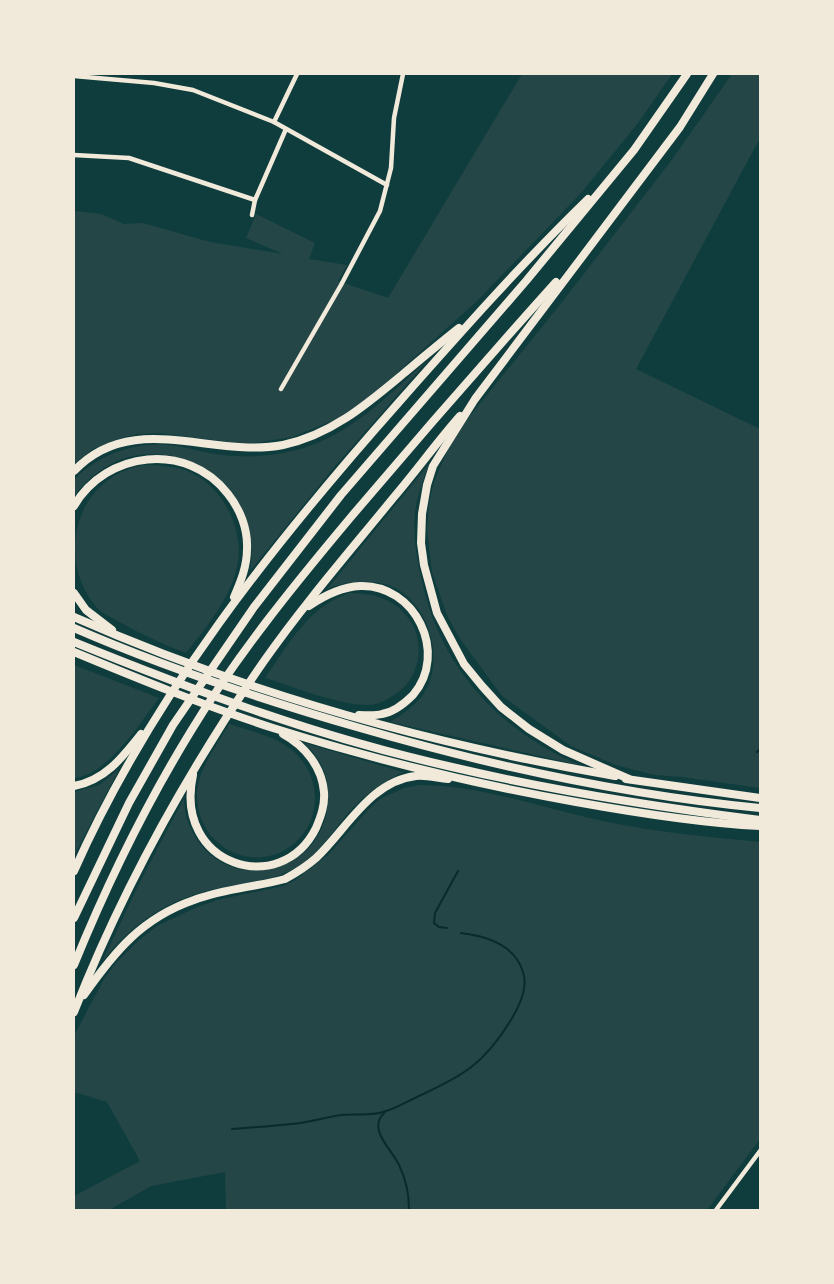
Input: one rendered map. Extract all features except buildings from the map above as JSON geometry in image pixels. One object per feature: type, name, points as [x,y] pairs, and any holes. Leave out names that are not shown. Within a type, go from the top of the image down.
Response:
[{"type":"highway","points":[[74,918],[129,803],[173,725],[254,607],[341,495],[549,254],[634,150],[687,74]]},
{"type":"highway","points":[[629,779],[563,750],[529,729],[501,707],[464,664],[437,613],[429,588],[421,543],[423,504],[433,466],[475,399],[680,127],[713,74]]},
{"type":"highway","points":[[74,871],[106,803],[156,717],[230,607],[351,456],[477,314],[555,231],[608,180]]},
{"type":"highway","points":[[74,965],[109,881],[142,816],[192,729],[242,655],[315,560],[443,407],[586,249]]},
{"type":"highway","points":[[74,471],[89,458],[105,449],[141,439],[177,439],[241,448],[283,445],[303,439],[326,430],[362,408],[477,314]]},
{"type":"highway","points":[[75,1009],[129,886],[195,766],[259,669],[301,612],[440,438],[475,399]]},
{"type":"highway","points":[[74,506],[80,495],[105,473],[134,461],[160,458],[178,461],[201,471],[224,489],[238,508],[246,534],[245,566],[230,607]]},
{"type":"highway","points":[[74,617],[139,646],[260,693],[294,698],[359,715],[382,714],[396,709],[407,701],[425,676],[428,644],[424,629],[408,605],[386,591],[361,586],[335,590],[301,612]]},
{"type":"highway","points":[[74,592],[86,610],[100,622],[139,646]]},
{"type":"highway","points":[[74,628],[160,663],[260,693],[381,734],[496,764],[618,788],[760,808]]},
{"type":"highway","points":[[74,642],[154,679],[272,727],[372,756],[494,786]]},
{"type":"highway","points":[[74,654],[115,669],[332,735],[449,767],[646,805],[760,820]]},
{"type":"highway","points":[[294,698],[417,735],[551,765],[760,798]]},
{"type":"highway","points":[[74,786],[100,777],[117,763],[156,717]]},
{"type":"highway","points":[[195,766],[190,788],[192,816],[196,830],[207,846],[225,858],[240,864],[257,866],[272,864],[288,858],[313,834],[321,817],[324,799],[323,782],[310,755],[290,738],[272,727]]},
{"type":"highway","points":[[75,1009],[109,960],[137,931],[159,916],[195,899],[265,884],[297,873],[316,857],[357,812],[385,788],[402,779],[426,776],[494,786],[621,810],[720,824],[760,826]]},
{"type":"street","points":[[274,122],[297,74]]},
{"type":"street","points":[[282,389],[380,211],[391,168],[394,118],[403,74]]},
{"type":"street","points":[[74,76],[154,83],[193,90],[274,122],[387,185]]},
{"type":"street","points":[[252,215],[255,200],[286,129]]},
{"type":"street","points":[[74,154],[129,158],[255,200]]},
{"type":"street","points":[[719,1210],[760,1151]]},
{"type":"shaded area","points":[[522,74],[672,74],[638,123],[581,193],[476,302],[368,399],[335,420],[292,437],[254,443],[236,443],[161,433],[137,434],[93,449],[74,464],[74,211],[101,214],[124,224],[143,223],[210,242],[283,254],[246,238],[256,214],[315,243],[309,259],[347,265],[338,281],[388,298]]},
{"type":"shaded area","points":[[732,74],[760,74],[760,138],[636,369],[760,429],[760,788],[654,775],[616,765],[571,746],[502,696],[458,636],[447,615],[432,572],[427,530],[429,503],[434,482],[450,445],[465,422],[559,306],[671,161]]},
{"type":"shaded area","points":[[428,360],[336,465],[250,571],[252,550],[249,530],[234,495],[221,480],[205,468],[187,460],[156,454],[125,458],[96,473],[74,496],[74,480],[84,470],[109,455],[136,447],[178,446],[207,453],[250,456],[284,453],[312,445],[331,437],[366,414]]},
{"type":"shaded area","points":[[429,464],[416,507],[414,521],[416,553],[430,609],[442,639],[457,666],[476,691],[498,713],[522,733],[579,765],[390,722],[415,704],[429,683],[434,654],[427,624],[410,599],[390,586],[372,582],[354,582],[327,589]]},
{"type":"shaded area","points":[[144,465],[185,470],[199,477],[221,498],[235,526],[239,556],[232,582],[215,614],[186,653],[142,634],[99,610],[84,588],[77,566],[75,544],[79,522],[88,502],[102,485],[121,472]]},
{"type":"shaded area","points":[[349,593],[372,595],[386,600],[404,613],[412,624],[419,647],[418,660],[408,682],[400,691],[376,704],[356,704],[330,699],[265,678],[291,640],[311,617],[322,607]]},
{"type":"shaded area","points":[[74,665],[159,698],[133,734],[111,758],[87,774],[74,778]]},
{"type":"shaded area","points":[[229,724],[262,734],[285,745],[303,762],[310,775],[315,804],[311,819],[305,832],[295,843],[281,852],[265,857],[250,857],[235,853],[222,846],[203,823],[198,809],[198,784],[214,748]]},
{"type":"shaded area","points":[[304,743],[403,772],[364,797],[319,849],[297,867],[277,876],[205,891],[171,904],[140,923],[102,962],[184,798],[186,816],[193,833],[209,853],[228,866],[250,871],[273,869],[294,860],[311,845],[323,825],[328,791],[323,768]]},
{"type":"shaded area","points":[[119,769],[74,856],[74,792],[99,785]]},
{"type":"shaded area","points":[[419,785],[490,793],[626,826],[760,842],[760,1139],[707,1210],[226,1210],[225,1172],[151,1186],[109,1210],[74,1210],[74,1196],[140,1161],[107,1102],[74,1092],[75,1034],[105,977],[116,963],[157,926],[195,908],[217,900],[283,886],[294,881],[328,855],[380,799],[404,788]]},
{"type":"waterway","points":[[757,752],[760,749]]},
{"type":"waterway","points":[[447,928],[439,927],[434,923],[435,913],[458,871]]},
{"type":"waterway","points":[[232,1129],[300,1123],[341,1115],[380,1113],[448,1082],[470,1068],[490,1049],[516,1012],[525,985],[519,963],[506,949],[489,940],[461,933]]},
{"type":"waterway","points":[[385,1112],[378,1125],[379,1132],[401,1170],[407,1187],[409,1210]]}]
